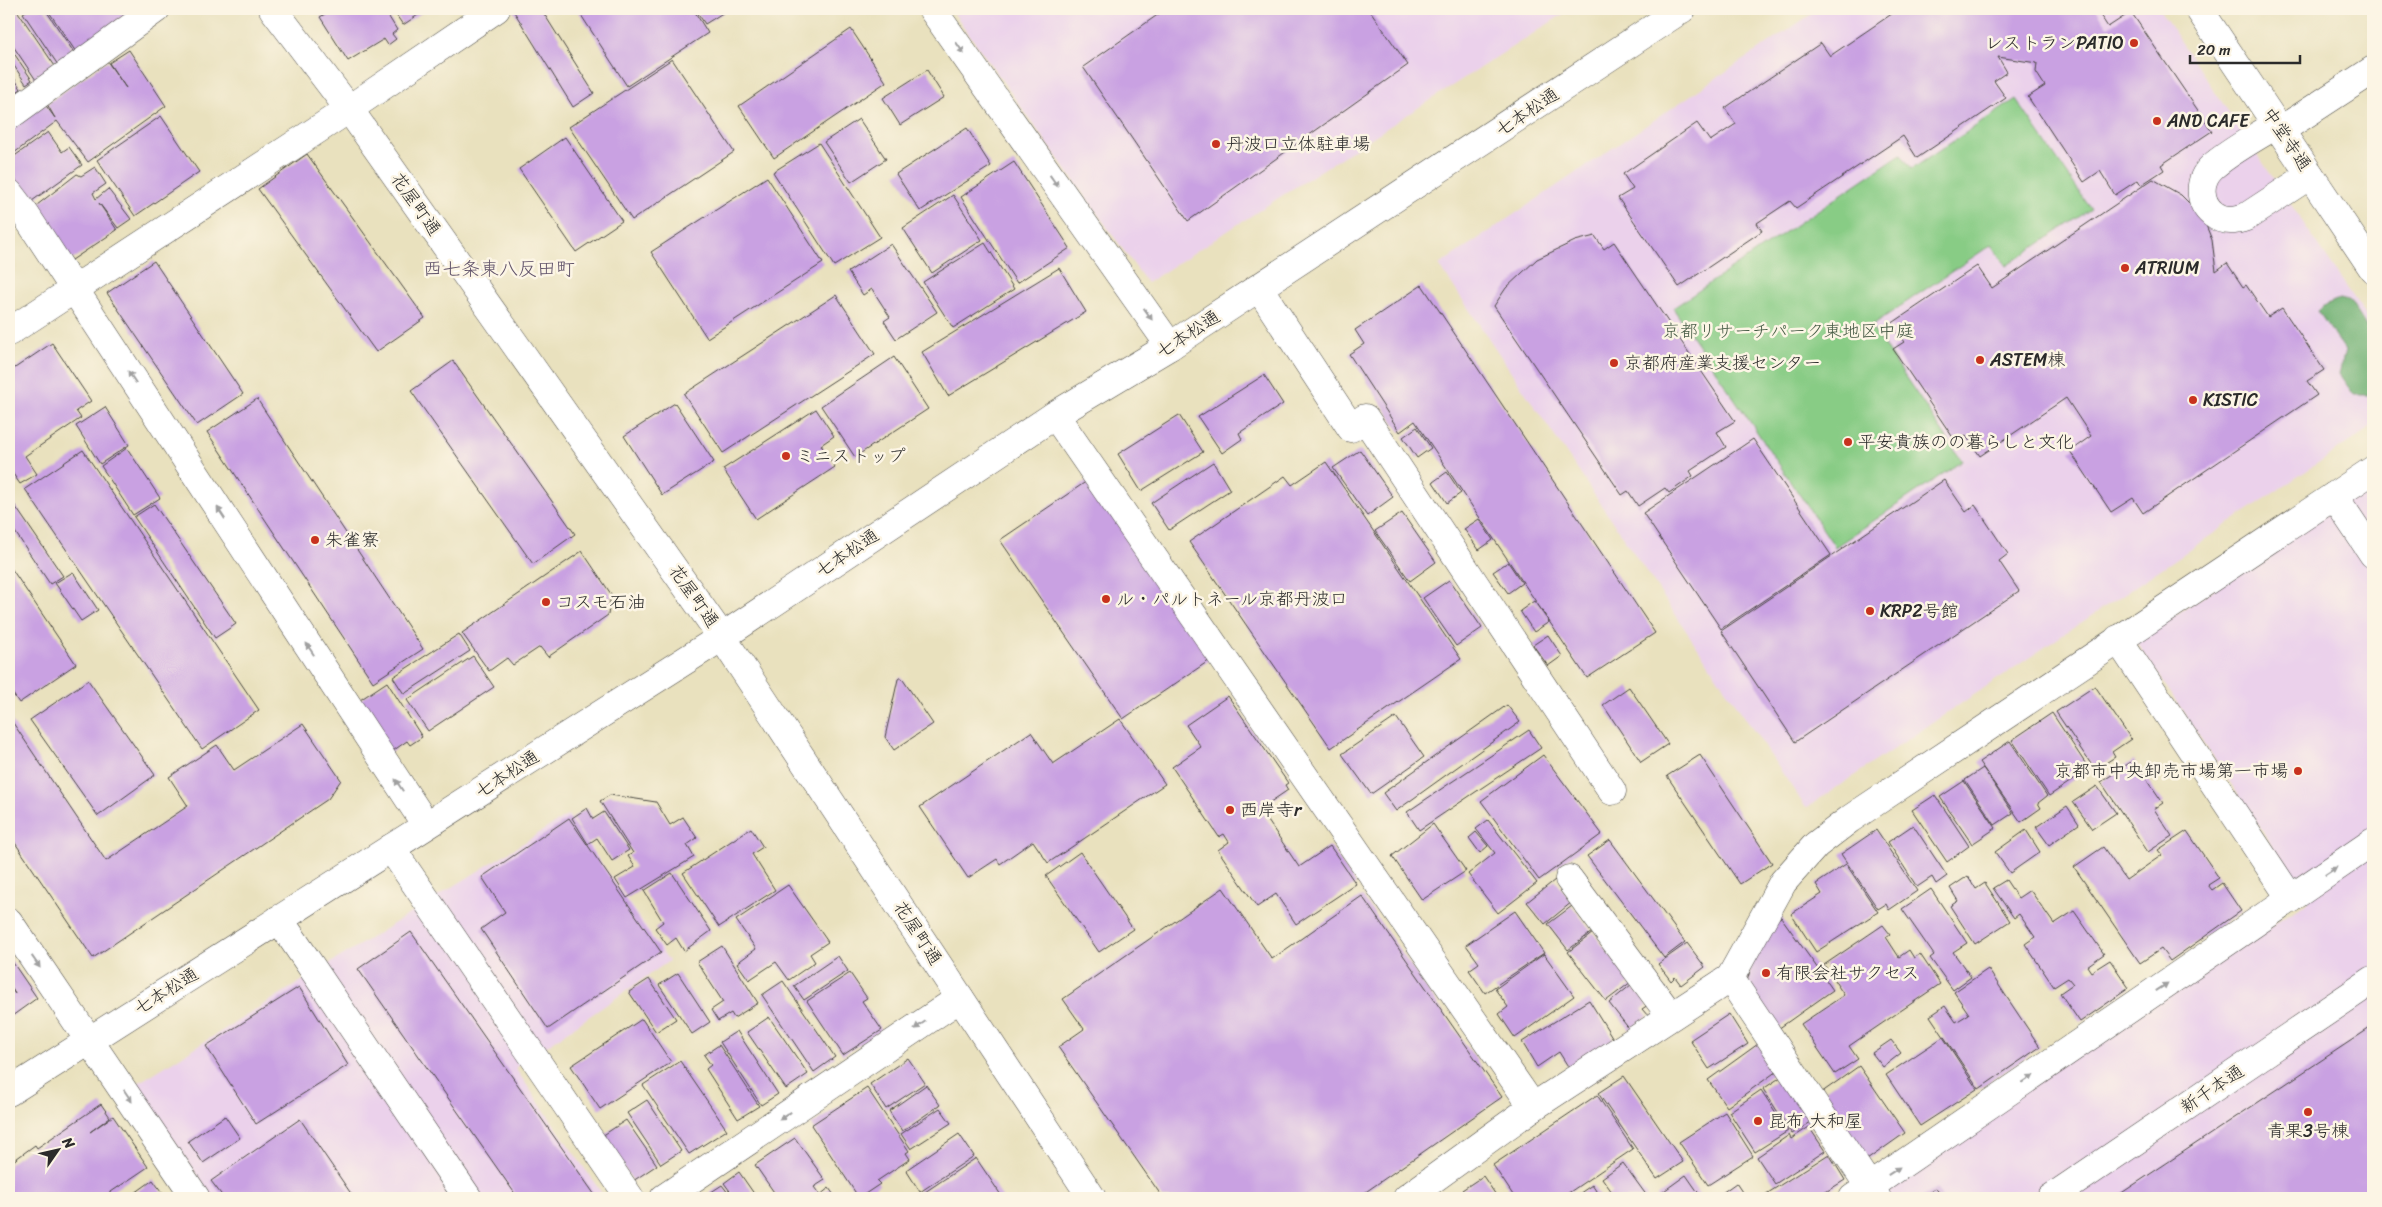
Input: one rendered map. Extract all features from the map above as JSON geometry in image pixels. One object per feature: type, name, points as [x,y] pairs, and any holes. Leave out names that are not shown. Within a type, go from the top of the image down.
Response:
[{"type":"street","points":[[9,116],[156,9]]},
{"type":"street","name":"花屋町通","points":[[273,9],[349,109],[722,636],[1092,1198]]},
{"type":"street","points":[[9,332],[349,109],[496,9]]},
{"type":"street","points":[[932,9],[1170,346]]},
{"type":"street","name":"七本松通","points":[[9,1092],[722,636],[1055,415],[1170,346],[1682,9]]},
{"type":"street","name":"中堂寺通","points":[[2200,9],[2373,269]]},
{"type":"street","points":[[2310,175],[2246,217],[2238,220],[2220,219],[2206,207],[2201,191],[2202,182],[2212,167],[2373,70]]},
{"type":"street","points":[[9,193],[25,214],[426,825]]},
{"type":"street","points":[[1259,288],[1351,428],[1365,418],[1612,791]]},
{"type":"street","points":[[1055,415],[1533,1107]]},
{"type":"street","points":[[1407,1198],[1533,1107],[1730,978],[1783,882],[1816,845],[1850,819],[2373,470]]},
{"type":"street","points":[[2334,496],[2373,554]]},
{"type":"street","points":[[2118,639],[2291,898]]},
{"type":"street","points":[[1730,978],[1866,1195],[2373,842]]},
{"type":"street","points":[[391,848],[630,1198]]},
{"type":"street","points":[[1569,879],[1671,1016]]},
{"type":"street","points":[[279,919],[468,1198]]},
{"type":"street","points":[[9,922],[196,1198]]},
{"type":"street","name":"新千本通","points":[[2051,1198],[2373,980]]},
{"type":"street","points":[[664,1198],[960,998]]},
{"type":"shaded area","points":[[951,9],[1571,9],[1147,283]]},
{"type":"shaded area","points":[[1819,9],[2159,9],[2373,326],[2373,426],[1806,808],[1439,265]]},
{"type":"shaded area","name":"京都市中央卸売市場第一市場","points":[[2373,484],[2373,1198],[1859,1198],[2309,901],[2136,641]]},
{"type":"shaded area","points":[[568,815],[669,961],[515,1068],[605,1198],[213,1198],[135,1085]]},
{"type":"green space","name":"京都リサーチパーク東地区中庭","points":[[2016,99],[2091,209],[2006,266],[1991,245],[1871,326],[1962,461],[1835,547],[1673,308],[1901,154],[1912,169]]},
{"type":"green space","points":[[2339,299],[2351,302],[2373,338],[2373,395],[2354,395],[2339,374],[2345,351],[2318,311],[2327,304]]},
{"type":"building","points":[[9,9],[16,9],[57,69],[38,83],[9,40]]},
{"type":"building","points":[[29,9],[45,9],[75,54],[58,65],[23,13]]},
{"type":"building","points":[[47,9],[129,9],[131,11],[76,52]]},
{"type":"building","points":[[333,9],[384,9],[397,30],[392,34],[396,39],[388,45],[384,39],[348,61],[320,17]]},
{"type":"building","points":[[392,9],[427,9],[403,25]]},
{"type":"building","points":[[541,9],[594,93],[573,107],[513,10]]},
{"type":"building","points":[[583,9],[693,9],[708,33],[627,86],[579,12]]},
{"type":"building","points":[[695,9],[729,9],[705,24]]},
{"type":"building","name":"丹波口立体駐車場","points":[[1166,9],[1369,9],[1408,65],[1188,221],[1083,67]]},
{"type":"building","points":[[1899,9],[2096,9],[2108,27],[2131,12],[2212,131],[2161,165],[2164,170],[2141,185],[2138,180],[2115,195],[2100,171],[2084,182],[2028,97],[2045,86],[2036,72],[2037,63],[1998,57],[2007,72],[1994,81],[2006,98],[1917,158],[1903,136],[1796,208],[1790,201],[1757,223],[1762,231],[1679,287],[1618,198],[1633,189],[1623,174],[1697,123],[1710,141],[1736,124],[1725,108],[1821,43],[1830,56]]},
{"type":"building","points":[[851,29],[886,82],[774,158],[739,106]]},
{"type":"building","points":[[9,46],[32,80],[26,84],[9,58]]},
{"type":"building","points":[[129,50],[166,106],[88,162],[57,121],[10,156],[9,130],[44,103],[55,118],[47,104],[107,61],[126,88],[109,63]]},
{"type":"building","points":[[672,59],[734,152],[632,220],[569,127]]},
{"type":"building","points":[[9,70],[21,89],[9,97]]},
{"type":"building","points":[[927,70],[944,97],[900,125],[883,98]]},
{"type":"building","points":[[161,116],[199,172],[135,216],[97,160]]},
{"type":"building","points":[[859,119],[886,159],[851,182],[824,142]]},
{"type":"building","points":[[967,128],[991,166],[920,211],[896,174]]},
{"type":"building","points":[[48,132],[62,152],[69,147],[82,165],[25,206],[9,183],[9,160]]},
{"type":"building","points":[[565,137],[622,221],[576,252],[519,169]]},
{"type":"building","points":[[819,143],[880,237],[834,266],[773,172]]},
{"type":"building","points":[[307,154],[425,318],[376,352],[258,189]]},
{"type":"building","points":[[1014,162],[1070,248],[1017,283],[961,197]]},
{"type":"building","points":[[95,167],[106,184],[93,193],[96,199],[108,189],[131,219],[118,228],[99,203],[117,230],[72,260],[28,212],[77,174],[81,176]]},
{"type":"building","points":[[767,177],[823,263],[707,338],[651,252]]},
{"type":"building","points":[[2153,179],[2181,195],[2205,223],[2212,240],[2216,271],[2227,263],[2243,287],[2246,285],[2268,317],[2282,308],[2324,370],[2307,381],[2317,395],[2143,513],[2133,498],[2111,512],[2070,451],[2091,436],[2066,398],[1980,456],[1966,436],[1956,442],[1893,349],[1904,342],[1891,324],[1977,266],[1992,288]]},
{"type":"building","points":[[953,195],[982,240],[932,273],[903,228]]},
{"type":"building","name":"京都府産業支援センター","points":[[1595,236],[1604,249],[1614,242],[1735,421],[1717,432],[1726,447],[1690,471],[1693,476],[1669,493],[1665,488],[1638,506],[1628,491],[1622,495],[1494,306],[1506,288],[1537,259],[1575,241]]},
{"type":"building","points":[[985,243],[1014,289],[953,328],[923,282]]},
{"type":"building","points":[[891,244],[937,312],[896,339],[884,321],[890,317],[872,289],[863,295],[848,272]]},
{"type":"building","points":[[154,261],[243,394],[197,425],[107,293]]},
{"type":"building","points":[[1059,268],[1086,312],[948,396],[922,352]]},
{"type":"building","points":[[1422,285],[1655,633],[1587,678],[1415,421],[1400,432],[1349,354],[1364,344],[1355,330]]},
{"type":"building","points":[[836,295],[875,354],[723,453],[684,394]]},
{"type":"building","points":[[52,343],[91,401],[76,411],[81,418],[25,456],[37,474],[20,484],[9,468],[9,372]]},
{"type":"building","points":[[894,357],[928,409],[855,457],[821,406]]},
{"type":"building","points":[[453,361],[575,534],[533,564],[411,391]]},
{"type":"building","points":[[1264,375],[1283,404],[1239,433],[1242,439],[1222,453],[1198,417]]},
{"type":"building","name":"朱雀寮","points":[[257,399],[423,649],[373,682],[207,432]]},
{"type":"building","points":[[675,403],[714,462],[662,495],[624,436]]},
{"type":"building","points":[[105,407],[129,445],[100,464],[76,426]]},
{"type":"building","name":"ミニストップ","points":[[816,409],[834,436],[821,445],[835,467],[756,519],[723,469]]},
{"type":"building","points":[[1179,415],[1203,452],[1141,491],[1118,454]]},
{"type":"building","points":[[1417,427],[1431,448],[1417,458],[1403,437]]},
{"type":"building","points":[[1753,439],[1831,555],[1721,629],[1643,513]]},
{"type":"building","points":[[127,448],[160,498],[133,515],[101,466]]},
{"type":"building","points":[[83,450],[259,710],[202,749],[25,489]]},
{"type":"building","points":[[1360,450],[1393,497],[1367,516],[1333,468]]},
{"type":"building","points":[[1213,462],[1230,490],[1169,530],[1151,503]]},
{"type":"building","points":[[1326,462],[1461,659],[1331,748],[1189,542],[1285,476],[1292,485]]},
{"type":"building","points":[[1447,472],[1461,493],[1447,503],[1433,482]]},
{"type":"building","name":"ル・パルトネール京都丹波口","points":[[1090,479],[1213,658],[1123,719],[1000,540]]},
{"type":"building","name":"KRP2号館","points":[[1944,480],[1966,512],[1975,505],[2008,554],[1999,561],[2019,591],[1795,742],[1721,631]]},
{"type":"building","points":[[11,500],[63,576],[50,584],[9,523],[9,501]]},
{"type":"building","points":[[154,504],[236,624],[215,638],[134,517]]},
{"type":"building","points":[[1402,513],[1436,562],[1410,581],[1375,531]]},
{"type":"building","points":[[1479,519],[1493,540],[1479,550],[1464,529]]},
{"type":"building","points":[[582,551],[611,594],[608,615],[548,657],[540,647],[513,665],[507,658],[489,671],[462,633]]},
{"type":"building","points":[[1508,562],[1522,583],[1508,593],[1493,572]]},
{"type":"building","points":[[9,565],[76,664],[19,703],[9,688]]},
{"type":"building","points":[[73,572],[98,610],[81,621],[55,583]]},
{"type":"building","points":[[1449,580],[1482,628],[1456,646],[1423,598]]},
{"type":"building","points":[[1534,601],[1549,622],[1534,632],[1520,611]]},
{"type":"building","points":[[459,634],[470,651],[404,694],[393,677]]},
{"type":"building","points":[[1548,635],[1562,656],[1548,666],[1533,645]]},
{"type":"building","points":[[473,656],[494,687],[428,731],[407,700]]},
{"type":"building","points":[[901,677],[933,724],[894,750],[885,737],[898,679]]},
{"type":"building","points":[[88,680],[155,775],[98,816],[30,720]]},
{"type":"building","points":[[387,682],[422,737],[410,745],[407,741],[387,755],[354,704]]},
{"type":"building","points":[[2095,686],[2131,739],[2112,752],[2115,757],[2095,770],[2056,712]]},
{"type":"building","points":[[1629,687],[1668,744],[1641,762],[1603,705]]},
{"type":"building","name":"西岸寺r","points":[[1228,696],[1288,783],[1285,785],[1288,790],[1260,809],[1299,867],[1330,846],[1356,884],[1296,924],[1276,894],[1257,907],[1218,850],[1229,842],[1224,834],[1219,837],[1172,767],[1201,747],[1186,725]]},
{"type":"building","points":[[1507,705],[1520,722],[1396,811],[1383,793]]},
{"type":"building","points":[[2052,713],[2089,769],[2049,796],[2012,740]]},
{"type":"building","points":[[9,717],[106,861],[188,806],[169,777],[217,745],[234,770],[303,724],[341,780],[328,799],[93,958],[9,834]]},
{"type":"building","points":[[1396,717],[1424,757],[1371,794],[1342,754]]},
{"type":"building","points":[[1120,719],[1165,784],[1048,863],[1033,841],[1000,864],[997,859],[968,878],[920,807],[1031,732],[1053,764]]},
{"type":"building","points":[[1529,730],[1541,748],[1419,830],[1407,812]]},
{"type":"building","points":[[2010,741],[2047,796],[2038,803],[2041,808],[2021,822],[1979,762]]},
{"type":"building","points":[[1543,755],[1602,834],[1539,880],[1481,801]]},
{"type":"building","points":[[1700,755],[1772,863],[1740,884],[1667,776]]},
{"type":"building","points":[[2134,760],[2163,803],[2154,809],[2172,836],[2148,852],[2101,782]]},
{"type":"building","points":[[1983,768],[2013,813],[1995,825],[1965,780]]},
{"type":"building","points":[[1964,781],[1996,828],[1972,844],[1940,797]]},
{"type":"building","points":[[2097,786],[2116,813],[2092,829],[2073,802]]},
{"type":"building","points":[[610,795],[656,802],[670,825],[683,817],[697,838],[687,845],[694,857],[627,898],[615,879],[635,867],[628,856],[633,853],[600,801]]},
{"type":"building","points":[[1935,795],[1969,846],[1947,862],[1912,810]]},
{"type":"building","points":[[2067,806],[2079,824],[2049,845],[2036,827]]},
{"type":"building","points":[[587,808],[593,819],[604,812],[629,850],[612,861],[597,838],[588,844],[572,818]]},
{"type":"building","points":[[569,818],[661,952],[548,1029],[481,929],[505,912],[482,877]]},
{"type":"building","points":[[1488,820],[1537,883],[1498,913],[1468,874],[1495,853],[1476,829]]},
{"type":"building","points":[[1433,824],[1466,871],[1422,900],[1392,856]]},
{"type":"building","points":[[1913,825],[1947,876],[1936,884],[1932,877],[1917,887],[1888,842]]},
{"type":"building","points":[[751,828],[763,847],[752,854],[775,890],[719,927],[683,873]]},
{"type":"building","points":[[1876,830],[1917,891],[1889,910],[1886,904],[1878,909],[1841,854]]},
{"type":"building","points":[[2026,830],[2040,852],[2010,873],[1995,852]]},
{"type":"building","points":[[2187,831],[2219,878],[2208,885],[2212,890],[2222,883],[2241,911],[2170,961],[2161,949],[2140,963],[2074,867],[2103,847],[2126,880],[2162,855],[2158,850]]},
{"type":"building","points":[[1476,832],[1488,846],[1480,853],[1469,838]]},
{"type":"building","points":[[1610,840],[1685,942],[1664,958],[1587,856]]},
{"type":"building","points":[[1080,852],[1133,929],[1099,952],[1046,876]]},
{"type":"building","points":[[1846,864],[1878,912],[1816,952],[1791,914],[1822,894],[1816,884]]},
{"type":"building","points":[[672,873],[711,931],[684,951],[676,938],[667,945],[655,928],[663,922],[644,891]]},
{"type":"building","points":[[1968,876],[1976,889],[1985,883],[2010,921],[1975,944],[1950,906],[1958,901],[1950,888]]},
{"type":"building","points":[[1555,880],[1572,902],[1545,924],[1527,902]]},
{"type":"building","points":[[2006,880],[2018,898],[2030,890],[2054,924],[2074,911],[2104,954],[2087,966],[2091,972],[2110,960],[2129,988],[2080,1022],[2060,993],[2073,984],[2068,978],[2054,987],[2025,944],[2035,937],[2019,914],[2014,918],[1993,888]]},
{"type":"building","points":[[788,885],[828,942],[810,954],[815,962],[789,980],[776,962],[749,980],[737,963],[756,949],[736,920]]},
{"type":"building","points":[[1223,888],[1272,959],[1362,896],[1502,1097],[1357,1198],[1163,1198],[1058,1047],[1084,1029],[1063,999]]},
{"type":"building","points":[[1931,889],[1967,943],[1953,952],[1971,977],[1953,990],[1930,958],[1934,955],[1902,909]]},
{"type":"building","points":[[1572,906],[1592,932],[1568,950],[1548,924]]},
{"type":"building","points":[[1515,911],[1544,953],[1485,993],[1469,970],[1479,963],[1466,945]]},
{"type":"building","points":[[1781,917],[1833,990],[1778,1029],[1746,985],[1761,931]]},
{"type":"building","points":[[1883,925],[1890,934],[1886,937],[1899,957],[1909,950],[1914,958],[1920,954],[1940,984],[1849,1046],[1858,1059],[1835,1074],[1801,1024],[1844,995],[1824,965]]},
{"type":"building","points":[[411,932],[597,1198],[518,1198],[358,969]]},
{"type":"building","points":[[1593,933],[1631,982],[1606,1001],[1568,952]]},
{"type":"building","points":[[1687,943],[1705,967],[1681,985],[1675,977],[1671,981],[1658,964]]},
{"type":"building","points":[[722,946],[758,1003],[734,1018],[731,1013],[718,1021],[711,1010],[723,1002],[697,962]]},
{"type":"building","points":[[1544,954],[1574,996],[1515,1038],[1499,1014],[1508,1007],[1495,989]]},
{"type":"building","points":[[838,956],[848,971],[804,1000],[794,986]]},
{"type":"building","points":[[9,957],[37,998],[12,1016],[9,1011],[9,985],[15,994],[9,984]]},
{"type":"building","points":[[1988,969],[2040,1047],[1979,1089],[1930,1016],[1945,1006],[1956,1022],[1969,1014],[1954,992]]},
{"type":"building","points":[[678,973],[710,1022],[692,1034],[659,985]]},
{"type":"building","points":[[850,973],[867,998],[862,1001],[882,1030],[843,1055],[807,1001]]},
{"type":"building","points":[[649,979],[676,1019],[656,1032],[629,992]]},
{"type":"building","points":[[783,981],[835,1057],[814,1072],[762,995]]},
{"type":"building","points":[[1632,984],[1648,1005],[1642,1009],[1648,1016],[1630,1030],[1609,1003]]},
{"type":"building","points":[[299,987],[348,1065],[256,1124],[206,1046]]},
{"type":"building","points":[[1589,1000],[1614,1040],[1569,1068],[1559,1052],[1537,1067],[1522,1042]]},
{"type":"building","points":[[1729,1014],[1748,1044],[1709,1069],[1690,1040]]},
{"type":"building","points":[[769,1017],[808,1074],[786,1089],[747,1032]]},
{"type":"building","points":[[642,1019],[671,1062],[600,1109],[571,1066]]},
{"type":"building","name":"青果3号棟","points":[[2373,1026],[2373,1198],[2114,1198]]},
{"type":"building","points":[[737,1031],[778,1094],[761,1105],[720,1042]]},
{"type":"building","points":[[1943,1037],[1977,1089],[1920,1126],[1886,1075]]},
{"type":"building","points":[[1891,1040],[1901,1053],[1883,1067],[1872,1053]]},
{"type":"building","points":[[1758,1044],[1777,1071],[1727,1107],[1708,1080]]},
{"type":"building","points":[[719,1045],[759,1106],[738,1119],[706,1069],[711,1065],[704,1055]]},
{"type":"building","points":[[908,1058],[925,1083],[886,1109],[870,1084]]},
{"type":"building","points":[[680,1061],[727,1130],[689,1154],[643,1085]]},
{"type":"building","points":[[1859,1066],[1905,1133],[1864,1162],[1818,1095]]},
{"type":"building","points":[[1624,1076],[1683,1162],[1657,1179],[1598,1093]]},
{"type":"building","points":[[1781,1077],[1811,1122],[1792,1134],[1763,1089]]},
{"type":"building","points":[[926,1085],[940,1105],[902,1131],[889,1111]]},
{"type":"building","points":[[867,1088],[909,1151],[906,1153],[910,1159],[877,1181],[880,1184],[859,1198],[811,1125]]},
{"type":"building","name":"昆布 大和屋","points":[[1761,1090],[1788,1131],[1755,1152],[1729,1112]]},
{"type":"building","points":[[1597,1095],[1633,1149],[1561,1198],[1515,1198],[1493,1165]]},
{"type":"building","points":[[647,1100],[681,1151],[661,1164],[627,1113]]},
{"type":"building","points":[[101,1104],[110,1117],[90,1132],[113,1116],[148,1167],[102,1198],[9,1198],[9,1164],[35,1145],[37,1148]]},
{"type":"building","points":[[940,1108],[951,1123],[911,1149],[901,1134]]},
{"type":"building","points":[[1725,1112],[1753,1156],[1708,1185],[1679,1142]]},
{"type":"building","points":[[225,1116],[240,1138],[203,1163],[188,1141]]},
{"type":"building","points":[[300,1119],[354,1198],[224,1198],[211,1181]]},
{"type":"building","points":[[626,1120],[657,1165],[633,1181],[602,1136]]},
{"type":"building","points":[[1809,1127],[1825,1151],[1775,1184],[1757,1157],[1789,1135],[1791,1139]]},
{"type":"building","points":[[959,1134],[974,1156],[920,1192],[906,1170]]},
{"type":"building","points":[[795,1138],[825,1180],[814,1187],[820,1195],[829,1188],[836,1198],[778,1198],[755,1165]]},
{"type":"building","points":[[1829,1154],[1845,1180],[1816,1198],[1760,1198]]},
{"type":"building","points":[[976,1158],[1003,1198],[916,1198]]},
{"type":"building","points":[[1623,1163],[1647,1196],[1644,1198],[1603,1198],[1612,1192],[1602,1178]]},
{"type":"building","points":[[739,1172],[757,1198],[735,1198],[724,1183]]},
{"type":"building","points":[[1686,1175],[1702,1198],[1658,1198],[1657,1196]]},
{"type":"building","points":[[1483,1176],[1498,1198],[1467,1198],[1462,1190]]},
{"type":"building","points":[[153,1180],[166,1198],[128,1198]]},
{"type":"building","points":[[1736,1183],[1746,1198],[1715,1198]]},
{"type":"building","points":[[722,1185],[732,1198],[702,1198]]},
{"type":"building","points":[[1592,1185],[1601,1198],[1573,1198]]},
{"type":"building","points":[[1936,1188],[1942,1198],[1920,1198]]},
{"type":"place","name":"レストランPATIO","points":[[2134,43]]},
{"type":"place","name":"AND CAFE","points":[[2157,121]]},
{"type":"place","name":"丹波口立体駐車場","points":[[1216,144]]},
{"type":"place","name":"ATRIUM","points":[[2125,268]]},
{"type":"place","name":"ASTEM棟","points":[[1980,360]]},
{"type":"place","name":"京都府産業支援センター","points":[[1614,363]]},
{"type":"place","name":"KISTIC","points":[[2193,400]]},
{"type":"place","name":"平安貴族のの暮らしと文化","points":[[1848,442]]},
{"type":"place","name":"ミニストップ","points":[[786,456]]},
{"type":"place","name":"朱雀寮","points":[[315,540]]},
{"type":"place","name":"ル・パルトネール京都丹波口","points":[[1106,599]]},
{"type":"place","name":"コスモ石油","points":[[546,602]]},
{"type":"place","name":"KRP2号館","points":[[1870,611]]},
{"type":"place","name":"京都市中央卸売市場第一市場","points":[[2298,771]]},
{"type":"place","name":"西岸寺r","points":[[1230,810]]},
{"type":"place","name":"有限会社サクセス","points":[[1766,973]]},
{"type":"place","name":"青果3号棟","points":[[2308,1112]]},
{"type":"place","name":"昆布 大和屋","points":[[1758,1121]]},
{"type":"district","name":"西七条東八反田町","points":[[499,268]]}]
